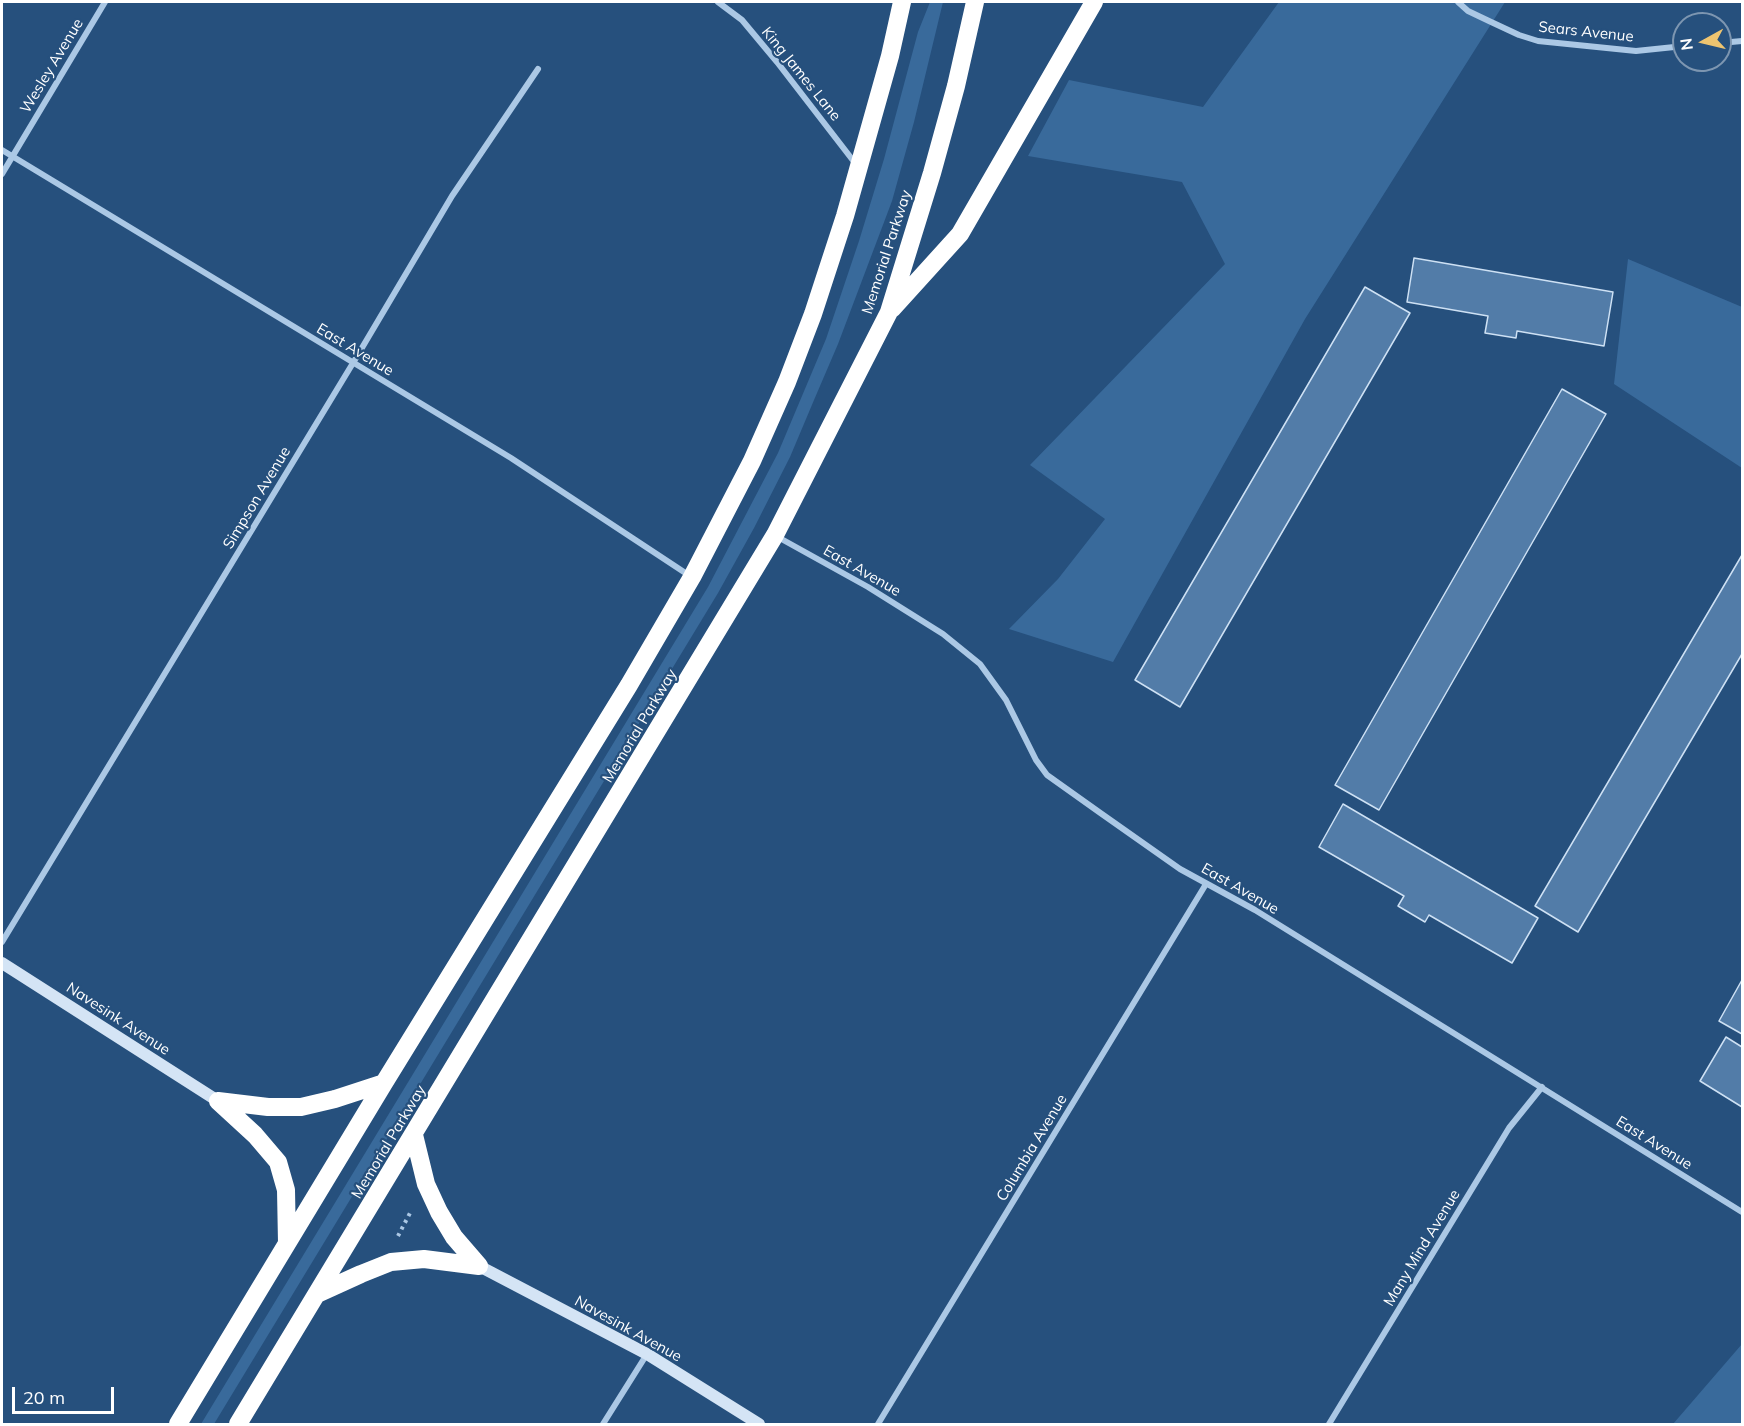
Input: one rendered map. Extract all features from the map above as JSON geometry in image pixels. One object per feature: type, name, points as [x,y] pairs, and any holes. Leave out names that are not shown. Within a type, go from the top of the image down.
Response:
[{"type":"highway","name":"Memorial Parkway","points":[[178,1425],[622,695],[692,577],[752,461],[787,382],[813,314],[859,168],[890,56],[902,2]]},
{"type":"highway","name":"Memorial Parkway","points":[[238,1425],[775,535],[889,312],[935,162],[956,86],[975,2]]},
{"type":"highway","points":[[889,312],[960,234],[1094,2]]},
{"type":"highway","points":[[218,1101],[268,1107],[301,1107],[384,1083]]},
{"type":"highway","points":[[218,1101],[255,1135],[278,1161],[286,1190],[287,1243]]},
{"type":"highway","points":[[414,1135],[426,1184],[439,1212],[454,1237],[479,1266]]},
{"type":"highway","points":[[318,1294],[391,1262],[424,1260],[479,1266]]},
{"type":"street","name":"Wesley Avenue","points":[[2,174],[105,2]]},
{"type":"street","name":"King James Lane","points":[[718,2],[742,20],[859,168]]},
{"type":"street","name":"Sears Avenue","points":[[1458,2],[1468,11],[1519,35],[1538,41],[1636,51],[1672,47]]},
{"type":"street","name":"Simpson Avenue","points":[[2,942],[452,196],[538,69]]},
{"type":"street","name":"East Avenue","points":[[2,150],[511,458],[692,577]]},
{"type":"street","name":"East Avenue","points":[[775,535],[868,587],[944,634],[980,664],[1006,700],[1036,760],[1047,775],[1162,856],[1206,884],[1255,910],[1743,1212]]},
{"type":"street","name":"Columbia Avenue","points":[[878,1425],[1206,884]]},
{"type":"street","name":"Navesink Avenue","points":[[2,963],[218,1101]]},
{"type":"street","name":"Many Mind Avenue","points":[[1329,1425],[1509,1128],[1542,1087]]},
{"type":"street","name":"Navesink Avenue","points":[[479,1266],[647,1354],[759,1425]]},
{"type":"street","points":[[603,1425],[647,1354]]},
{"type":"path","points":[[397,1236],[412,1210]]},
{"type":"shaded area","points":[[930,2],[943,2],[892,201],[838,344],[790,457],[754,528],[718,593],[214,1424],[201,1424],[708,587],[778,453],[826,339],[859,241],[918,32]]},
{"type":"shaded area","points":[[1279,2],[1505,2],[1305,319],[1113,662],[1009,629],[1058,579],[1105,519],[1030,465],[1225,264],[1182,182],[1028,156],[1069,80],[1203,107]]},
{"type":"shaded area","points":[[1628,259],[1742,307],[1742,468],[1614,384]]},
{"type":"shaded area","points":[[1742,1344],[1742,1424],[1673,1424]]},
{"type":"building","points":[[1414,258],[1613,292],[1604,346],[1517,331],[1516,338],[1485,333],[1488,316],[1407,302]]},
{"type":"building","points":[[1365,287],[1410,313],[1180,707],[1135,680]]},
{"type":"building","points":[[1562,389],[1606,414],[1379,810],[1335,785]]},
{"type":"building","points":[[1742,555],[1742,654],[1578,932],[1535,906]]},
{"type":"building","points":[[1343,804],[1538,918],[1512,963],[1429,915],[1425,922],[1398,906],[1404,896],[1319,847]]},
{"type":"building","points":[[1742,980],[1742,1034],[1719,1021]]},
{"type":"building","points":[[1726,1037],[1742,1047],[1742,1107],[1700,1081]]}]
